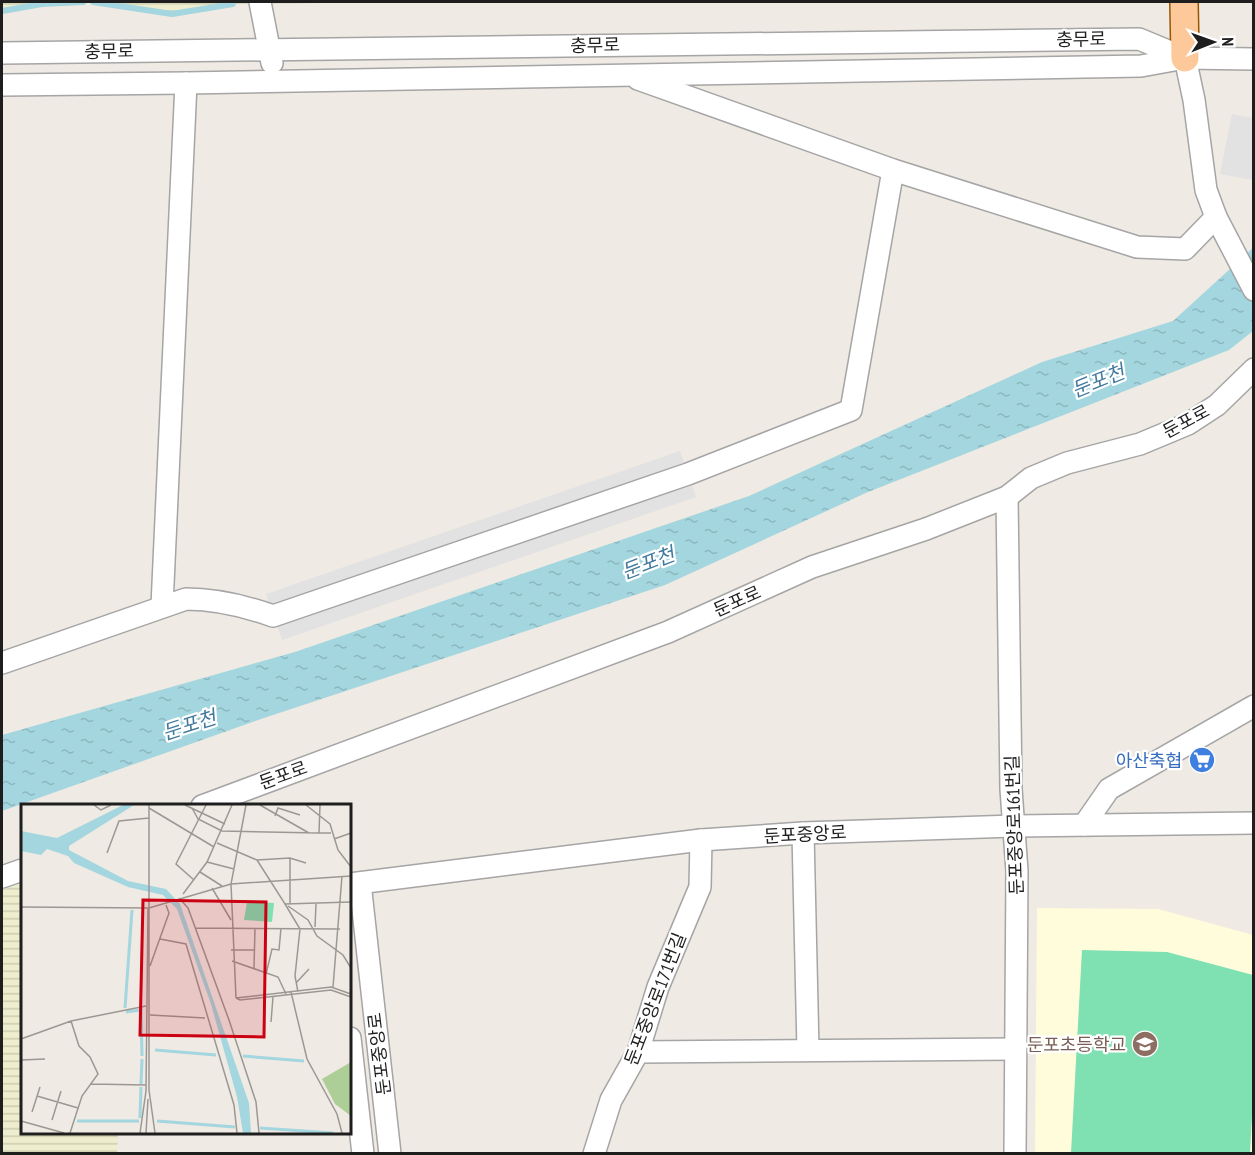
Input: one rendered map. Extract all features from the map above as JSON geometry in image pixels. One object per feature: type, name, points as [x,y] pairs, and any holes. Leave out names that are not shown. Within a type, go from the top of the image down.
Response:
[{"type":"main road","points":[[1184,2],[1185,58]]},
{"type":"street","points":[[260,2],[276,81]]},
{"type":"street","name":"충무로","points":[[2,53],[1139,39],[1185,58]]},
{"type":"street","points":[[1185,58],[1194,100],[1206,190],[1220,224],[1254,290]]},
{"type":"street","name":"충무로","points":[[2,85],[1141,66],[1185,58],[1252,59]]},
{"type":"street","points":[[626,75],[893,170],[1137,247],[1185,249],[1220,224]]},
{"type":"street","points":[[162,606],[186,83]]},
{"type":"street","points":[[2,663],[186,599],[206,599],[249,607],[273,616],[688,474],[851,410],[893,170]]},
{"type":"street","name":"둔포로","points":[[207,804],[668,632],[812,567],[926,529],[1007,496],[1031,478],[1067,464],[1140,444],[1188,423],[1216,405],[1254,369]]},
{"type":"street","name":"둔포중앙로161번길","points":[[1007,496],[1011,789],[1017,871],[1015,1154]]},
{"type":"street","points":[[1083,825],[1109,789],[1254,706]]},
{"type":"street","name":"둔포중앙로","points":[[390,1154],[355,884],[701,840],[803,833],[1014,826],[1254,823]]},
{"type":"street","points":[[803,833],[808,1050]]},
{"type":"street","name":"둔포중앙로171번길","points":[[594,1154],[611,1100],[638,1052],[658,987],[700,886],[701,840]]},
{"type":"street","points":[[2,878],[21,870]]},
{"type":"street","name":"둔포중앙로","points":[[351,1047],[363,1154]]},
{"type":"street","points":[[638,1052],[1015,1049]]},
{"type":"shaded area","points":[[1232,114],[1253,118],[1253,180],[1220,174]]},
{"type":"shaded area","points":[[680,451],[696,497],[282,640],[266,594]]},
{"type":"shaded area","name":"둔포초등학교","points":[[1037,908],[1158,909],[1253,935],[1253,1153],[1035,1154]]},
{"type":"green space","points":[[2,2],[83,2],[42,4],[2,11]]},
{"type":"green space","points":[[93,2],[421,2],[233,4],[172,14]]},
{"type":"green space","points":[[21,883],[21,1134],[118,1134],[117,1153],[2,1153],[2,890]]},
{"type":"green space","name":"둔포초등학교","points":[[1082,950],[1167,952],[1253,975],[1254,1079],[1250,1153],[1071,1153]]},
{"type":"water","name":"둔포천","points":[[1253,248],[1253,331],[1229,350],[868,492],[665,585],[261,719],[2,811],[2,735],[295,652],[749,496],[1042,362],[1173,321]]},
{"type":"waterway","points":[[2,11],[42,4],[83,2]]},
{"type":"waterway","points":[[93,2],[172,14],[233,4],[233,2]]},
{"type":"place","name":"아산축협","points":[[1202,760]]},
{"type":"place","name":"둔포초등학교","points":[[1145,1044]]}]
